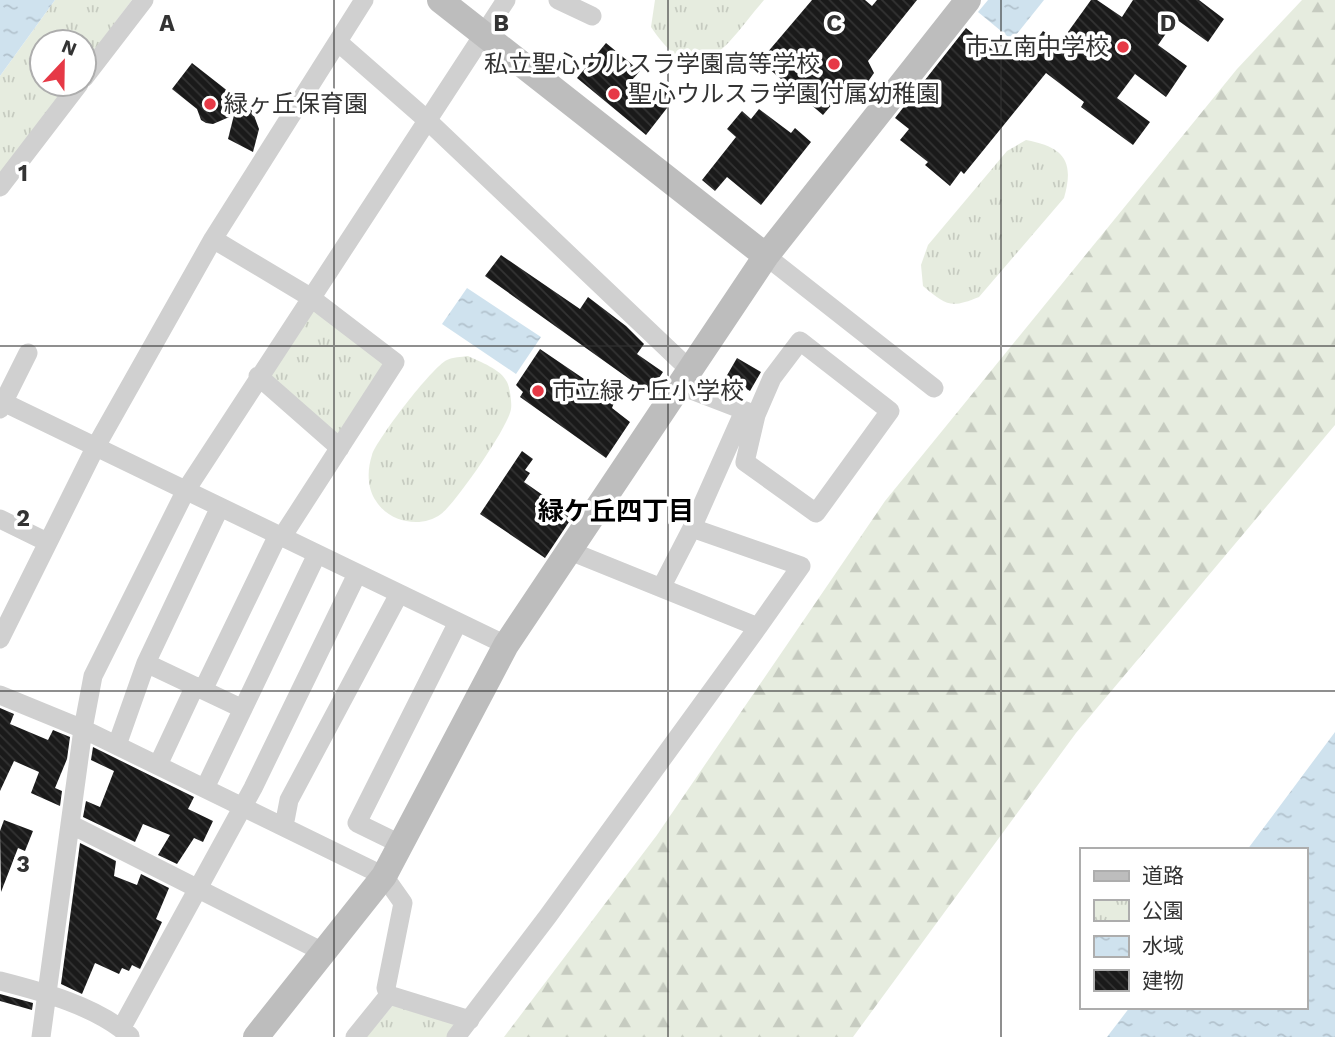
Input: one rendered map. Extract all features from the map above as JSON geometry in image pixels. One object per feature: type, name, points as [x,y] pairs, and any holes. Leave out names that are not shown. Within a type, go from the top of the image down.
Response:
[{"type":"street","points":[[98,60],[144,0]]},
{"type":"street","points":[[0,639],[95,448],[213,239],[364,0]]},
{"type":"street","points":[[440,0],[934,388]]},
{"type":"street","points":[[41,1037],[83,729],[93,676],[186,490],[506,0]]},
{"type":"street","points":[[558,0],[592,16]]},
{"type":"street","points":[[256,1037],[384,876],[506,645],[766,256],[968,0]]},
{"type":"street","points":[[338,42],[427,120],[684,377],[750,413]]},
{"type":"street","points":[[0,187],[68,98]]},
{"type":"street","points":[[158,765],[280,536],[395,362],[310,297],[213,239]]},
{"type":"street","points":[[662,586],[750,413],[800,341],[890,411],[816,513],[745,462],[750,413]]},
{"type":"street","points":[[28,353],[2,406],[186,490],[506,645]]},
{"type":"street","points":[[258,376],[340,448]]},
{"type":"street","points":[[117,746],[146,663],[220,507]]},
{"type":"street","points":[[0,519],[47,542]]},
{"type":"street","points":[[456,1037],[801,566],[692,528]]},
{"type":"street","points":[[570,551],[758,627]]},
{"type":"street","points":[[205,788],[317,554]]},
{"type":"street","points":[[0,981],[45,993],[126,1033],[198,888],[243,806],[357,574]]},
{"type":"street","points":[[284,827],[289,800],[399,594]]},
{"type":"street","points":[[400,844],[357,823],[458,622]]},
{"type":"street","points":[[146,663],[243,709]]},
{"type":"street","points":[[0,695],[83,729],[384,876],[402,903],[386,988],[389,995],[470,1020]]},
{"type":"street","points":[[70,824],[325,953]]},
{"type":"street","points":[[355,1037],[389,995]]},
{"type":"green space","points":[[55,0],[132,0],[98,45],[98,28],[35,28]]},
{"type":"green space","points":[[655,0],[764,0],[724,47],[711,57],[698,62],[684,59],[668,48],[651,27]]},
{"type":"green space","points":[[1302,0],[1335,0],[1335,425],[1076,733],[853,1037],[504,1037],[657,835],[885,501],[1237,69]]},
{"type":"green space","points":[[28,37],[28,98],[58,98],[0,176],[0,76]]},
{"type":"green space","points":[[1026,140],[1049,147],[1063,157],[1068,174],[1064,198],[979,297],[955,304],[943,301],[923,286],[921,265],[928,245],[1007,151]]},
{"type":"green space","points":[[310,306],[385,363],[336,439],[264,376]]},
{"type":"green space","points":[[468,356],[490,366],[504,377],[511,399],[508,418],[458,496],[441,514],[433,519],[415,522],[397,518],[376,501],[369,485],[372,455],[394,420],[440,365],[447,360]]},
{"type":"green space","points":[[394,1004],[458,1023],[447,1037],[366,1037]]},
{"type":"water","points":[[0,0],[55,0],[35,28],[28,28],[28,37],[0,76]]},
{"type":"water","points":[[988,0],[1044,0],[1012,40],[978,12]]},
{"type":"water","points":[[467,288],[541,337],[516,374],[442,324]]},
{"type":"water","points":[[1335,732],[1335,1037],[1107,1037],[1128,1009],[1307,1009],[1307,848],[1248,848]]},
{"type":"building","points":[[812,0],[865,0],[872,6],[877,0],[917,0],[868,61],[874,73],[867,83],[853,79],[823,115],[760,61]]},
{"type":"building","points":[[1091,0],[1097,0],[1122,17],[1133,0],[1199,0],[1224,19],[1208,42],[1176,19],[1158,45],[1187,66],[1166,97],[1135,74],[1117,98],[1150,122],[1133,145],[1081,107],[1084,102],[1046,73],[964,174],[961,171],[950,186],[925,165],[928,162],[900,140],[909,129],[895,118],[966,28],[1001,57],[1006,50],[1021,61],[1043,31],[1060,43]]},
{"type":"building","points":[[606,43],[640,71],[632,80],[650,96],[658,86],[674,99],[646,135],[577,78]]},
{"type":"building","points":[[192,63],[252,110],[259,129],[253,152],[228,139],[234,115],[213,124],[206,123],[201,120],[197,109],[172,89]]},
{"type":"building","points":[[759,109],[791,133],[795,128],[811,142],[761,205],[727,177],[715,191],[702,180],[736,137],[727,129],[742,111],[751,119]]},
{"type":"building","points":[[501,255],[580,309],[588,297],[626,326],[644,344],[637,354],[663,372],[649,393],[485,276]]},
{"type":"building","points":[[540,349],[615,400],[612,408],[630,422],[606,458],[520,397],[523,392],[516,385]]},
{"type":"building","points":[[737,358],[761,372],[750,391],[726,377]]},
{"type":"building","points":[[522,451],[533,459],[525,470],[530,473],[524,482],[573,516],[545,558],[480,514]]},
{"type":"building","points":[[0,708],[14,714],[10,724],[48,740],[53,730],[70,737],[67,759],[55,788],[62,791],[60,806],[31,793],[39,772],[14,761],[0,791]]},
{"type":"building","points":[[93,747],[194,797],[188,809],[213,821],[203,842],[194,838],[177,864],[158,855],[170,835],[143,824],[135,842],[83,817],[86,801],[100,807],[114,771],[91,760]]},
{"type":"building","points":[[4,820],[33,831],[25,851],[18,848],[1,892],[0,831]]},
{"type":"building","points":[[80,843],[116,861],[114,876],[137,885],[141,874],[169,888],[156,919],[162,922],[140,969],[132,965],[129,971],[122,968],[119,974],[95,963],[82,994],[61,984]]},
{"type":"building","points":[[0,994],[33,1003],[32,1010],[0,1001]]},
{"type":"place","name":"市立南中学校","points":[[1123,47]]},
{"type":"place","name":"私立聖心ウルスラ学園高等学校","points":[[834,64]]},
{"type":"place","name":"聖心ウルスラ学園付属幼稚園","points":[[614,94]]},
{"type":"place","name":"緑ヶ丘保育園","points":[[210,104]]},
{"type":"place","name":"市立緑ヶ丘小学校","points":[[538,391]]},
{"type":"district","name":"緑ケ丘四丁目","points":[[616,511]]}]
